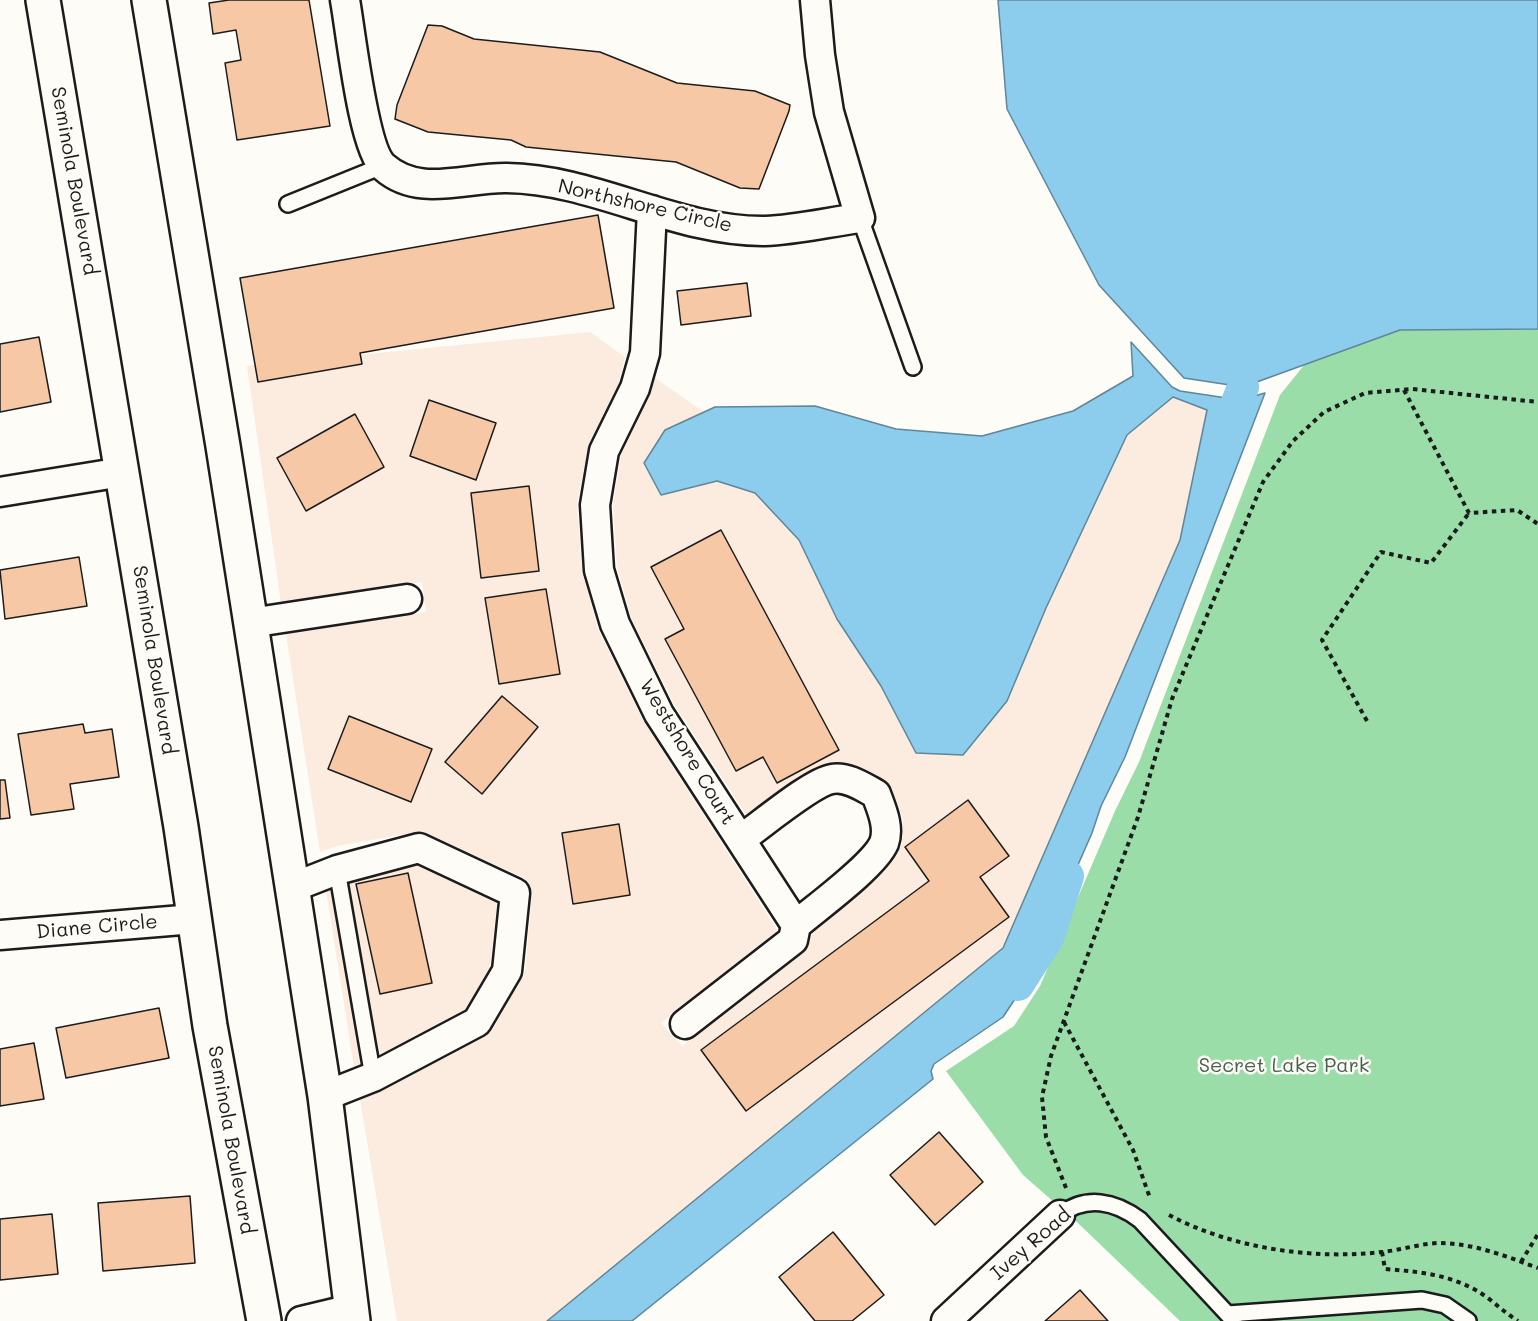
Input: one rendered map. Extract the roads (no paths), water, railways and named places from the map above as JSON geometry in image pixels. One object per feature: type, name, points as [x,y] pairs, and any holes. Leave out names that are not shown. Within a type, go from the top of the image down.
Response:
[{"type":"main road","name":"Seminola Boulevard","points":[[44,0],[210,1026],[264,1321]]},
{"type":"main road","points":[[149,0],[223,446],[325,1096],[352,1315]]},
{"type":"street","points":[[345,0],[370,142],[382,166]]},
{"type":"street","points":[[815,0],[820,56],[830,112],[860,218]]},
{"type":"street","name":"Northshore Circle","points":[[382,166],[417,185],[507,178],[576,187],[718,227],[765,231],[860,218]]},
{"type":"street","name":"Westshore Court","points":[[652,210],[645,353],[634,388],[604,451],[595,506],[599,570],[615,624],[659,714],[796,925]]},
{"type":"street","points":[[0,492],[122,472]]},
{"type":"street","points":[[250,623],[407,599]]},
{"type":"street","points":[[685,1024],[793,940],[796,925],[867,864],[884,842],[885,820],[876,794],[854,782],[832,779],[810,791],[741,839]]},
{"type":"street","points":[[291,888],[337,870],[419,848],[515,892],[507,971],[477,1023],[373,1077],[325,1096]]},
{"type":"street","name":"Diane Circle","points":[[0,935],[194,919]]},
{"type":"street","name":"Ivey Road","points":[[946,1321],[1067,1210]]},
{"type":"street","points":[[301,1321],[352,1315]]},
{"type":"lane","points":[[288,204],[382,166]]},
{"type":"lane","points":[[860,218],[913,367]]},
{"type":"lane","points":[[337,870],[373,1077]]},
{"type":"lane","name":"Ivey Road","points":[[1067,1210],[1098,1202],[1129,1211],[1231,1318],[1422,1300],[1445,1305],[1468,1321]]},
{"type":"water","points":[[998,0],[1538,0],[1538,329],[1400,330],[1243,387],[1184,378],[1099,285],[1007,109]]},
{"type":"water","points":[[1131,342],[1172,387],[1180,391],[1240,400],[1265,393],[1125,757],[1101,806],[1092,833],[1027,981],[1003,1017],[934,1064],[931,1071],[933,1079],[632,1321],[547,1321],[1003,948],[1180,540],[1207,410],[1173,397],[1127,435],[1046,608],[1007,701],[963,755],[916,753],[881,686],[837,619],[799,540],[755,493],[717,481],[661,495],[644,463],[665,430],[715,407],[815,406],[896,429],[982,436],[1073,411],[1133,376]]},
{"type":"waterway","points":[[1223,439],[1243,387]]},
{"type":"waterway","points":[[1018,985],[1048,938],[1068,876]]},
{"type":"park label","name":"Secret Lake Park","points":[[1284,1066]]}]
